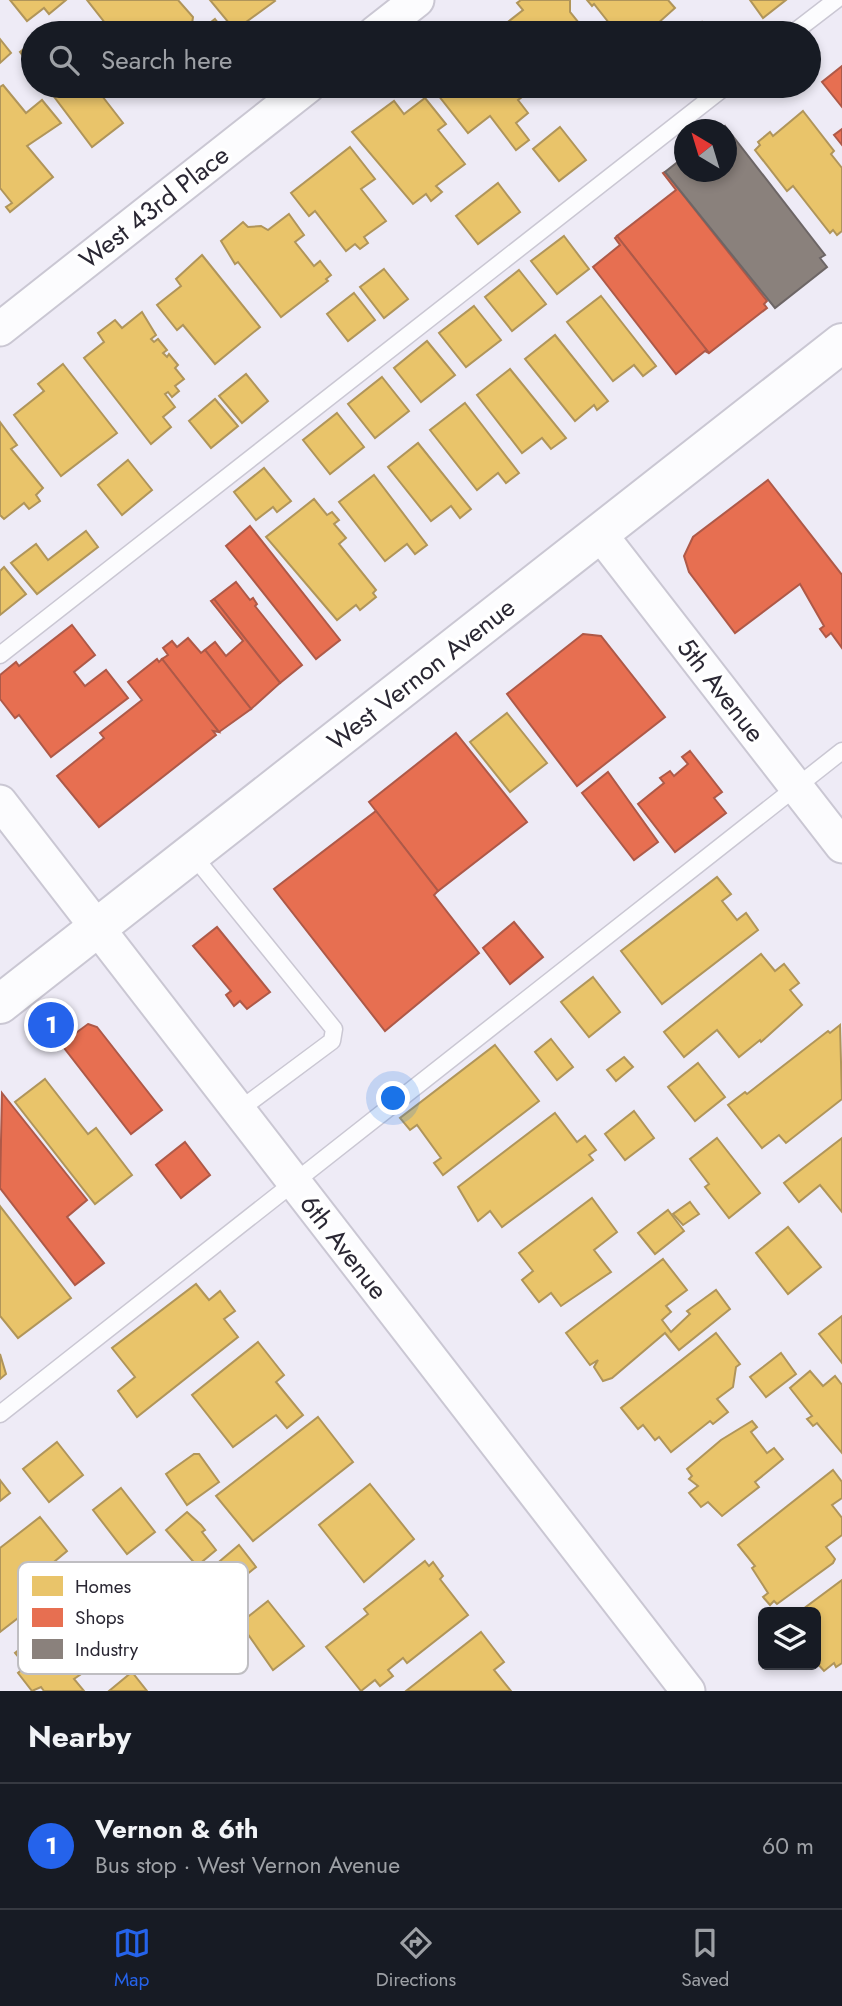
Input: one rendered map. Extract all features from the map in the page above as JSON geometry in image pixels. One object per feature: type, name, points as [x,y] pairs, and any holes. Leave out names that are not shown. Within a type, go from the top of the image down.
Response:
[{"type":"main road","name":"West Vernon Avenue","points":[[0,1004],[842,343]]},
{"type":"street","points":[[378,19],[417,0]]},
{"type":"street","name":"West 43rd Place","points":[[0,329],[293,98]]},
{"type":"street","name":"5th Avenue","points":[[600,534],[842,846]]},
{"type":"street","name":"6th Avenue","points":[[0,802],[688,1691]]},
{"type":"lane","points":[[809,21],[836,0]]},
{"type":"lane","points":[[0,655],[711,98]]},
{"type":"lane","points":[[0,1414],[842,751]]},
{"type":"lane","points":[[192,854],[334,1029],[332,1041],[239,1111]]},
{"type":"building: Homes","points":[[10,0],[66,0],[49,14],[44,8],[27,21]]},
{"type":"building: Homes","points":[[87,0],[178,0],[193,17],[192,21],[104,21]]},
{"type":"building: Homes","points":[[210,0],[275,1],[248,21],[227,21]]},
{"type":"building: Homes","points":[[521,0],[570,0],[570,12],[577,21],[509,21],[523,10],[517,3]]},
{"type":"building: Homes","points":[[587,0],[668,0],[675,8],[660,21],[607,21],[594,4],[592,6]]},
{"type":"building: Homes","points":[[750,0],[786,0],[763,18]]},
{"type":"building: Homes","points":[[0,39],[11,53],[0,63]]},
{"type":"building: Homes","points":[[3,85],[26,113],[42,100],[61,123],[27,146],[53,177],[10,212],[6,207],[12,203],[0,188],[0,87]]},
{"type":"building: Homes","points":[[55,98],[104,98],[123,123],[92,147]]},
{"type":"building: Homes","points":[[425,98],[446,124],[438,130],[465,164],[436,186],[442,192],[431,201],[426,194],[413,204],[352,132],[394,101],[404,114]]},
{"type":"building: Homes","points":[[440,98],[521,98],[518,100],[528,113],[516,123],[529,140],[516,150],[490,116],[468,133]]},
{"type":"building: Homes","points":[[803,111],[834,151],[831,154],[842,168],[842,231],[837,235],[833,230],[830,233],[793,186],[787,191],[755,150],[760,145],[758,142],[770,132],[773,136]]},
{"type":"building: Homes","points":[[560,127],[586,160],[559,181],[533,149]]},
{"type":"building: Homes","points":[[350,147],[375,179],[361,189],[386,221],[364,237],[368,243],[360,249],[355,244],[346,251],[315,211],[309,216],[291,193]]},
{"type":"building: Homes","points":[[498,183],[520,212],[478,244],[456,216]]},
{"type":"building: Homes","points":[[289,214],[304,235],[295,242],[314,266],[320,261],[331,275],[326,279],[328,281],[281,317],[238,262],[235,264],[221,241],[243,222],[248,227],[261,226],[268,230]]},
{"type":"building: Homes","points":[[564,236],[589,269],[557,294],[531,261]]},
{"type":"building: Homes","points":[[202,255],[260,327],[215,364],[183,325],[177,330],[157,305],[181,286],[176,279]]},
{"type":"building: Homes","points":[[384,269],[408,299],[384,318],[360,287]]},
{"type":"building: Homes","points":[[519,270],[546,304],[512,331],[485,297]]},
{"type":"building: Homes","points":[[354,293],[375,320],[348,341],[327,314]]},
{"type":"building: Homes","points":[[601,296],[656,366],[643,376],[634,365],[613,381],[567,322]]},
{"type":"building: Homes","points":[[474,306],[501,340],[466,367],[439,333]]},
{"type":"building: Homes","points":[[142,312],[156,335],[151,339],[154,342],[158,339],[167,350],[163,353],[167,357],[169,354],[178,365],[175,368],[184,379],[175,386],[179,391],[172,397],[168,392],[165,394],[175,407],[163,417],[171,427],[151,444],[84,358],[104,342],[98,333],[115,320],[122,328]]},
{"type":"building: Homes","points":[[555,335],[608,401],[597,410],[594,405],[575,421],[525,359]]},
{"type":"building: Homes","points":[[427,341],[455,375],[421,402],[394,368]]},
{"type":"building: Homes","points":[[63,364],[117,433],[61,476],[14,415],[44,391],[38,384]]},
{"type":"building: Homes","points":[[510,369],[566,438],[551,449],[542,438],[522,453],[477,395]]},
{"type":"building: Homes","points":[[246,374],[268,401],[242,423],[219,396]]},
{"type":"building: Homes","points":[[382,377],[409,411],[375,438],[348,404]]},
{"type":"building: Homes","points":[[215,399],[238,426],[211,448],[189,421]]},
{"type":"building: Homes","points":[[465,403],[519,473],[506,483],[498,473],[477,490],[430,430]]},
{"type":"building: Homes","points":[[337,413],[364,447],[330,474],[303,440]]},
{"type":"building: Homes","points":[[0,422],[17,445],[11,449],[43,488],[36,495],[40,501],[29,509],[24,503],[4,519],[0,515]]},
{"type":"building: Homes","points":[[418,443],[471,509],[460,518],[451,506],[431,521],[388,467]]},
{"type":"building: Homes","points":[[128,460],[152,490],[122,515],[98,485]]},
{"type":"building: Homes","points":[[264,468],[291,501],[277,512],[273,507],[256,520],[234,492]]},
{"type":"building: Homes","points":[[374,475],[427,545],[415,554],[407,544],[385,561],[339,502]]},
{"type":"building: Homes","points":[[314,499],[327,515],[332,512],[339,520],[334,524],[346,538],[339,544],[376,590],[373,593],[376,597],[360,610],[356,605],[337,620],[266,537]]},
{"type":"building: Homes","points":[[86,531],[98,547],[37,594],[11,563],[36,544],[48,560]]},
{"type":"building: Homes","points":[[4,567],[26,594],[0,615],[0,571]]},
{"type":"building: Homes","points":[[507,713],[547,763],[510,792],[470,742]]},
{"type":"building: Homes","points":[[717,877],[731,894],[722,901],[737,920],[746,913],[758,930],[662,1004],[621,951]]},
{"type":"building: Homes","points":[[761,954],[775,971],[784,964],[799,983],[790,990],[802,1005],[761,1042],[760,1040],[739,1057],[717,1030],[684,1057],[664,1032]]},
{"type":"building: Homes","points":[[593,977],[620,1012],[589,1037],[561,1002]]},
{"type":"building: Homes","points":[[840,1025],[842,1099],[786,1143],[779,1135],[762,1148],[728,1105]]},
{"type":"building: Homes","points":[[551,1039],[573,1067],[557,1080],[535,1052]]},
{"type":"building: Homes","points":[[495,1045],[539,1101],[443,1175],[434,1163],[441,1158],[417,1125],[410,1130],[400,1118]]},
{"type":"building: Homes","points":[[624,1057],[633,1067],[616,1081],[607,1070]]},
{"type":"building: Homes","points":[[698,1063],[725,1097],[695,1121],[668,1087]]},
{"type":"building: Homes","points":[[45,1079],[88,1134],[96,1128],[132,1175],[95,1204],[15,1102]]},
{"type":"building: Homes","points":[[634,1111],[654,1138],[625,1160],[605,1134]]},
{"type":"building: Homes","points":[[555,1113],[577,1142],[585,1136],[596,1150],[589,1155],[593,1160],[502,1227],[490,1211],[478,1221],[458,1187]]},
{"type":"building: Homes","points":[[717,1138],[760,1193],[729,1218],[705,1187],[709,1184],[690,1159]]},
{"type":"building: Homes","points":[[842,1138],[842,1212],[820,1185],[799,1202],[784,1183]]},
{"type":"building: Homes","points":[[592,1198],[617,1232],[594,1250],[611,1272],[561,1306],[551,1293],[539,1302],[522,1280],[533,1271],[519,1253]]},
{"type":"building: Homes","points":[[690,1202],[699,1214],[683,1225],[673,1214]]},
{"type":"building: Homes","points":[[0,1206],[71,1298],[18,1338],[0,1316]]},
{"type":"building: Homes","points":[[668,1210],[684,1231],[655,1254],[638,1233]]},
{"type":"building: Homes","points":[[788,1227],[821,1267],[788,1294],[756,1253]]},
{"type":"building: Homes","points":[[663,1259],[687,1290],[666,1306],[671,1312],[662,1320],[671,1332],[690,1314],[687,1311],[716,1290],[730,1309],[679,1350],[665,1333],[612,1378],[603,1381],[594,1367],[598,1360],[590,1365],[566,1333]]},
{"type":"building: Homes","points":[[196,1284],[209,1300],[220,1291],[235,1311],[224,1319],[238,1337],[137,1417],[118,1391],[135,1377],[112,1348]]},
{"type":"building: Homes","points":[[842,1316],[842,1363],[819,1334]]},
{"type":"building: Homes","points":[[716,1333],[740,1364],[736,1367],[733,1387],[717,1399],[728,1412],[713,1424],[710,1421],[671,1452],[659,1437],[655,1440],[643,1425],[638,1429],[621,1408]]},
{"type":"building: Homes","points":[[258,1342],[284,1375],[276,1382],[303,1415],[287,1428],[276,1415],[233,1447],[192,1395]]},
{"type":"building: Homes","points":[[781,1353],[796,1374],[766,1397],[750,1377]]},
{"type":"building: Homes","points":[[0,1354],[6,1374],[0,1379]]},
{"type":"building: Homes","points":[[810,1371],[823,1386],[835,1376],[842,1385],[842,1453],[817,1423],[813,1426],[807,1419],[812,1416],[790,1388]]},
{"type":"building: Homes","points":[[318,1417],[353,1462],[253,1541],[216,1496]]},
{"type":"building: Homes","points":[[752,1421],[757,1427],[751,1432],[767,1453],[774,1448],[783,1459],[755,1482],[759,1487],[722,1516],[708,1502],[701,1507],[689,1493],[698,1486],[689,1479],[692,1476],[687,1469],[721,1440]]},
{"type":"building: Homes","points":[[57,1442],[83,1475],[49,1502],[23,1469]]},
{"type":"building: Homes","points":[[194,1454],[199,1454],[219,1482],[187,1505],[166,1474]]},
{"type":"building: Homes","points":[[833,1470],[842,1482],[842,1498],[832,1505],[842,1518],[842,1535],[826,1547],[835,1559],[777,1604],[774,1601],[770,1605],[763,1597],[768,1593],[752,1568],[755,1566],[738,1545]]},
{"type":"building: Homes","points":[[0,1480],[10,1493],[0,1501]]},
{"type":"building: Homes","points":[[370,1484],[414,1539],[364,1582],[319,1525]]},
{"type":"building: Homes","points":[[121,1488],[155,1532],[127,1554],[93,1510]]},
{"type":"building: Homes","points":[[187,1512],[205,1530],[202,1532],[216,1550],[202,1562],[194,1562],[166,1530]]},
{"type":"building: Homes","points":[[40,1517],[67,1551],[54,1562],[18,1562],[18,1618],[0,1632],[0,1548]]},
{"type":"building: Homes","points":[[239,1545],[256,1567],[248,1573],[248,1562],[219,1562]]},
{"type":"building: Homes","points":[[425,1561],[429,1566],[433,1562],[443,1576],[440,1579],[468,1615],[407,1663],[403,1658],[388,1670],[393,1676],[380,1686],[375,1680],[361,1691],[326,1647],[368,1614],[364,1609]]},
{"type":"building: Homes","points":[[842,1580],[842,1663],[836,1667],[834,1663],[824,1671],[821,1668],[821,1607],[806,1607]]},
{"type":"building: Homes","points":[[268,1601],[304,1646],[273,1670],[248,1634],[248,1617]]},
{"type":"building: Homes","points":[[481,1632],[504,1662],[494,1670],[511,1691],[406,1691]]},
{"type":"building: Homes","points":[[19,1674],[81,1674],[74,1679],[84,1691],[44,1691],[41,1687],[32,1691]]},
{"type":"building: Homes","points":[[130,1674],[134,1674],[147,1691],[109,1691]]},
{"type":"building: Shops","points":[[842,66],[842,107],[822,82]]},
{"type":"building: Shops","points":[[842,129],[842,145],[834,135]]},
{"type":"building: Shops","points":[[665,172],[767,301],[764,304],[767,308],[709,353],[617,236],[676,190],[663,173]]},
{"type":"building: Shops","points":[[617,236],[709,353],[705,351],[676,374],[593,267],[620,245],[615,238]]},
{"type":"building: Shops","points":[[768,480],[842,575],[842,648],[831,633],[826,637],[820,629],[824,626],[800,584],[735,633],[689,572],[684,556],[693,537]]},
{"type":"building: Shops","points":[[250,526],[340,640],[316,659],[226,546]]},
{"type":"building: Shops","points":[[236,582],[250,600],[253,598],[257,604],[255,606],[302,665],[280,683],[214,599]]},
{"type":"building: Shops","points":[[214,599],[280,683],[251,709],[205,650],[215,642],[226,656],[243,641],[211,601]]},
{"type":"building: Shops","points":[[72,625],[95,655],[74,672],[85,686],[106,670],[128,698],[51,757],[19,715],[15,718],[0,699],[0,675],[16,662],[19,666]]},
{"type":"building: Shops","points":[[583,634],[601,636],[665,717],[577,786],[507,694]]},
{"type":"building: Shops","points":[[188,638],[201,653],[205,650],[251,709],[219,732],[162,659],[168,655],[163,648],[172,641],[177,647]]},
{"type":"building: Shops","points":[[157,659],[159,662],[162,659],[219,732],[213,731],[216,735],[99,827],[57,776],[104,738],[100,733],[142,700],[128,682]]},
{"type":"building: Shops","points":[[456,733],[527,822],[438,891],[369,802]]},
{"type":"building: Shops","points":[[690,751],[722,792],[714,798],[726,813],[675,852],[638,804],[664,783],[660,778],[670,771],[674,776],[688,764],[682,757]]},
{"type":"building: Shops","points":[[608,772],[658,842],[634,860],[582,793]]},
{"type":"building: Shops","points":[[376,811],[438,891],[434,895],[479,953],[385,1031],[274,889]]},
{"type":"building: Shops","points":[[514,922],[543,957],[510,984],[483,948]]},
{"type":"building: Shops","points":[[217,927],[270,992],[247,1009],[240,1001],[234,1006],[226,995],[231,991],[193,946]]},
{"type":"building: Shops","points":[[88,1024],[97,1027],[162,1110],[131,1134],[61,1044]]},
{"type":"building: Shops","points":[[2,1093],[87,1200],[67,1217],[104,1263],[75,1285],[0,1188]]},
{"type":"building: Shops","points":[[185,1142],[210,1175],[181,1198],[156,1165]]},
{"type":"building: Industry","points":[[737,141],[825,255],[820,258],[827,267],[775,308],[665,172],[674,165],[674,182],[737,182]]},
{"type":"place","name":"Vernon & 6th","points":[[51,1025]]}]
